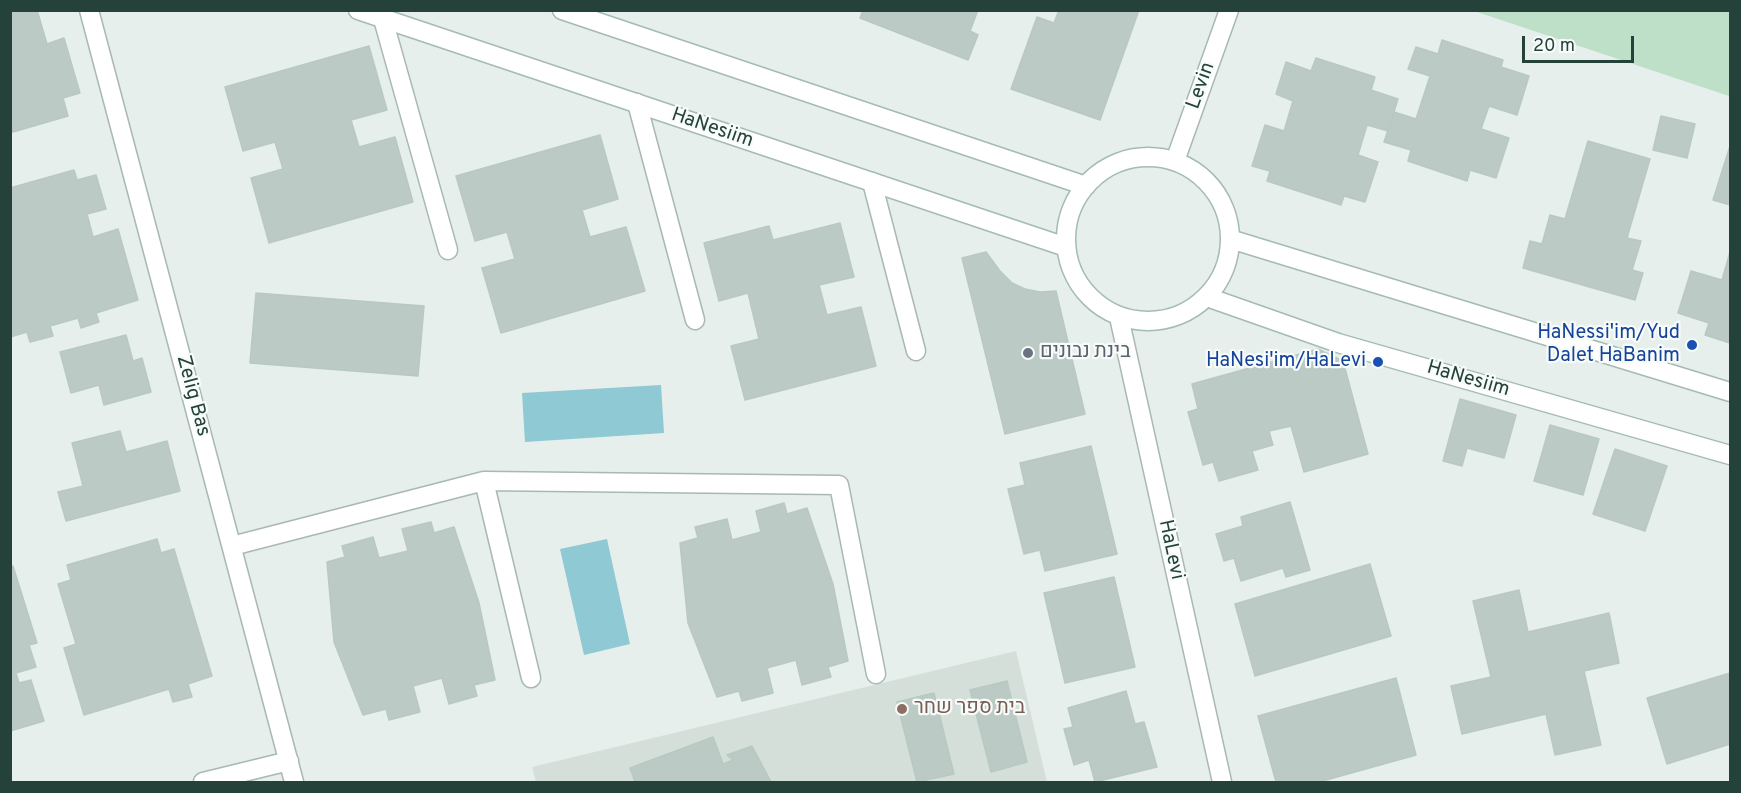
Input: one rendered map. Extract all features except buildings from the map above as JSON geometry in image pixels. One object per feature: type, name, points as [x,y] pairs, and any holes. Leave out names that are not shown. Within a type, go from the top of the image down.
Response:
[{"type":"main road","name":"Zelig Bas","points":[[89,10],[294,783]]},
{"type":"main road","name":"HaNesiim","points":[[358,10],[1066,247]]},
{"type":"main road","points":[[562,10],[1086,186]]},
{"type":"main road","name":"Levin","points":[[1174,161],[1229,10]]},
{"type":"main road","points":[[383,19],[448,250]]},
{"type":"main road","points":[[637,104],[695,320]]},
{"type":"main road","points":[[1152,157],[1174,161],[1198,173],[1213,188],[1225,207],[1230,227],[1230,239],[1229,256],[1223,274],[1207,297],[1180,315],[1151,322],[1119,317],[1108,312],[1078,283],[1070,265],[1066,247],[1070,213],[1086,186],[1106,169],[1125,160],[1152,157]]},
{"type":"main road","points":[[872,182],[916,351]]},
{"type":"main road","points":[[1230,239],[1731,392]]},
{"type":"main road","name":"HaNesiim","points":[[1207,297],[1338,343],[1731,455]]},
{"type":"main road","name":"HaLevi","points":[[1119,317],[1222,783]]},
{"type":"main road","points":[[232,546],[484,481],[839,485],[876,674]]},
{"type":"main road","points":[[484,481],[531,678]]},
{"type":"main road","points":[[203,783],[289,761]]},
{"type":"shaded area","name":"בית ספר שחר","points":[[1016,651],[1047,782],[536,782],[532,767]]},
{"type":"green space","points":[[1474,11],[1730,11],[1730,97],[1729,96]]},
{"type":"water","points":[[661,385],[664,433],[525,442],[522,393]]},
{"type":"water","points":[[607,539],[630,644],[584,655],[560,549]]},
{"type":"place","name":"HaNessi'im/Yud Dalet HaBanim","points":[[1692,345]]},
{"type":"place","name":"בינת נבונים","points":[[1028,353]]},
{"type":"place","name":"HaNesi'im/HaLevi","points":[[1378,362]]},
{"type":"place","name":"בית ספר שחר","points":[[902,709]]}]
